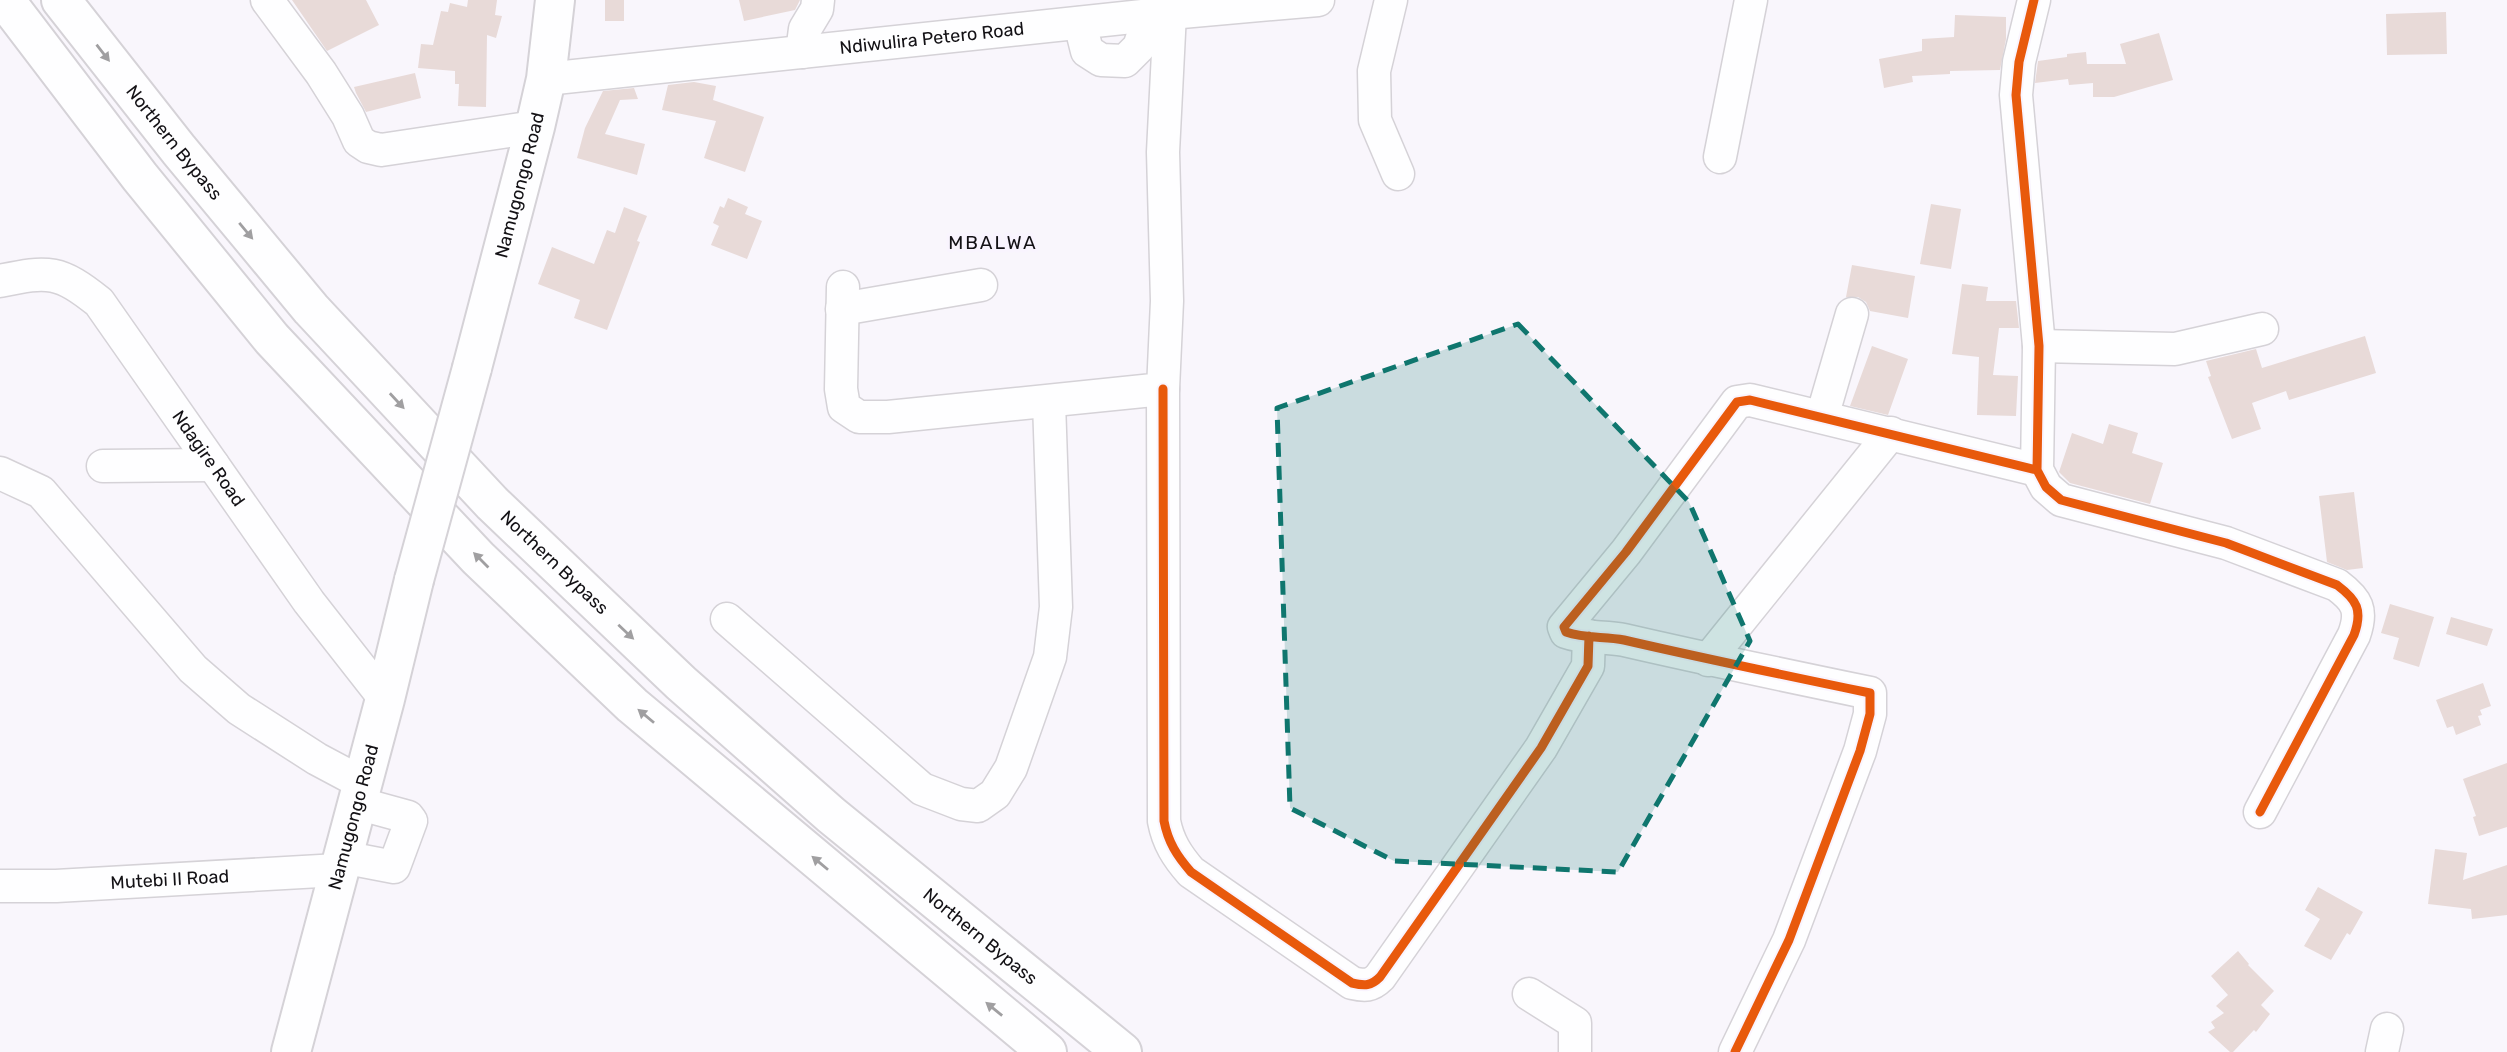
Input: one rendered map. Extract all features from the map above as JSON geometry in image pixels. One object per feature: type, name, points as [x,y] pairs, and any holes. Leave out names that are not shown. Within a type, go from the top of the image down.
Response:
[{"type":"main road","points":[[5,0],[140,177],[272,339],[478,558],[632,705],[1047,1052]]},
{"type":"main road","name":"Northern Bypass","points":[[61,0],[179,150],[311,309],[492,503],[663,666],[831,815],[1122,1052]]},
{"type":"main road","name":"Namugongo Road","points":[[292,1052],[535,127],[546,79],[555,0]]},
{"type":"street","points":[[267,0],[321,72],[348,116],[359,141],[368,148],[381,150],[535,127]]},
{"type":"street","points":[[802,52],[806,29],[817,9],[818,0]]},
{"type":"street","name":"Ndiwulira Petero Road","points":[[546,79],[1080,23],[1164,9],[1318,0]]},
{"type":"street","points":[[1391,0],[1374,71],[1376,120],[1398,174]]},
{"type":"street","points":[[1720,157],[1751,0]]},
{"type":"street","points":[[2035,0],[2019,62],[2016,95],[2039,346],[2037,470],[2046,487],[2061,500],[2226,543],[2337,585],[2351,595],[2357,607],[2359,620],[2354,635],[2260,812]]},
{"type":"street","points":[[1080,23],[1087,51],[1101,60],[1125,61],[1139,47],[1164,9]]},
{"type":"street","points":[[1164,9],[1163,152],[1167,302],[1163,389],[1164,821],[1167,837],[1177,856],[1191,872],[1352,983],[1364,986],[1373,984],[1541,748],[1588,666],[1589,636]]},
{"type":"street","name":"Ndagire Road","points":[[0,281],[37,274],[60,276],[78,285],[99,302],[309,602],[385,698]]},
{"type":"street","points":[[981,285],[842,298],[841,389],[844,407],[859,417],[888,417],[1163,389]]},
{"type":"street","points":[[1822,417],[1852,314]]},
{"type":"street","points":[[2039,346],[2175,349],[2262,328]]},
{"type":"street","points":[[1734,1052],[1789,940],[1860,751],[1870,714],[1870,693],[1611,637],[1566,632],[1564,627],[1626,552],[1737,402],[1750,400],[2037,470]]},
{"type":"street","points":[[727,619],[922,789],[961,804],[978,806],[995,794],[1011,768],[1051,657],[1056,607],[1049,402]]},
{"type":"street","points":[[1708,660],[1891,433]]},
{"type":"street","points":[[103,466],[213,465]]},
{"type":"street","points":[[0,473],[41,492],[193,669],[239,709],[317,759],[359,793]]},
{"type":"street","name":"Mutebi II Road","points":[[0,886],[56,886],[340,864],[394,867],[411,821],[359,793]]},
{"type":"street","points":[[1529,993],[1575,1023],[1575,1052]]},
{"type":"highlighted area","points":[[1518,324],[1689,502],[1750,641],[1618,872],[1394,861],[1290,808],[1277,408]]},
{"type":"building","points":[[292,0],[366,0],[379,25],[327,51]]},
{"type":"building","points":[[468,0],[497,0],[495,15],[502,16],[496,38],[487,35],[486,107],[458,106],[459,84],[455,84],[455,71],[418,68],[421,44],[433,45],[441,11],[448,12],[450,3],[467,7]]},
{"type":"building","points":[[605,0],[624,0],[624,21],[605,21]]},
{"type":"building","points":[[739,0],[800,0],[795,10],[744,21]]},
{"type":"building","points":[[2446,12],[2447,54],[2387,55],[2386,14]]},
{"type":"building","points":[[1955,15],[2006,17],[2006,39],[2000,70],[1950,71],[1950,74],[1912,76],[1913,82],[1884,88],[1879,59],[1922,51],[1922,39],[1954,37]]},
{"type":"building","points":[[2159,33],[2173,80],[2114,97],[2093,97],[2093,83],[2069,85],[2068,79],[2035,83],[2038,61],[2086,52],[2087,64],[2126,64],[2120,44]]},
{"type":"building","points":[[415,73],[421,98],[366,112],[354,87]]},
{"type":"building","points":[[694,82],[716,86],[713,100],[764,117],[745,172],[704,158],[716,121],[662,110],[668,85]]},
{"type":"building","points":[[634,88],[638,99],[620,100],[605,134],[645,144],[637,175],[577,158],[585,128],[603,91]]},
{"type":"building","points":[[728,198],[748,207],[745,214],[762,221],[747,259],[711,245],[719,226],[713,223],[720,206],[724,208]]},
{"type":"building","points":[[1931,204],[1961,209],[1951,269],[1920,264]]},
{"type":"building","points":[[624,207],[647,216],[607,330],[574,318],[580,300],[538,284],[552,247],[594,264],[607,230],[615,233]]},
{"type":"building","points":[[1852,265],[1915,276],[1908,318],[1870,311],[1866,302],[1858,297],[1846,297]]},
{"type":"building","points":[[1962,284],[1988,287],[1986,301],[2016,301],[2019,328],[1999,328],[1993,375],[2018,376],[2016,416],[1977,415],[1979,357],[1952,354]]},
{"type":"building","points":[[2365,336],[2376,373],[2289,400],[2286,391],[2252,403],[2261,429],[2232,439],[2208,377],[2211,376],[2206,361],[2256,349],[2262,368]]},
{"type":"building","points":[[1872,346],[1908,359],[1888,415],[1850,406]]},
{"type":"building","points":[[2109,424],[2138,433],[2132,453],[2163,463],[2150,504],[2070,483],[2059,472],[2072,433],[2103,444]]},
{"type":"building","points":[[2354,492],[2363,568],[2347,570],[2327,562],[2319,496]]},
{"type":"building","points":[[2390,604],[2434,617],[2419,667],[2393,659],[2399,638],[2381,633]]},
{"type":"building","points":[[2451,617],[2493,629],[2487,646],[2446,634]]},
{"type":"building","points":[[2483,683],[2491,706],[2480,710],[2482,715],[2478,716],[2481,725],[2456,735],[2453,726],[2447,728],[2436,700]]},
{"type":"building","points":[[2507,763],[2507,827],[2479,836],[2473,817],[2476,816],[2463,779]]},
{"type":"building","points":[[2435,849],[2467,853],[2463,880],[2507,865],[2507,915],[2472,919],[2471,909],[2428,904]]},
{"type":"building","points":[[2318,887],[2363,912],[2331,960],[2304,946],[2320,919],[2305,910]]},
{"type":"building","points":[[2238,951],[2274,991],[2261,1005],[2270,1014],[2256,1032],[2254,1030],[2230,1052],[2208,1032],[2215,1028],[2211,1022],[2224,1013],[2216,1006],[2228,995],[2211,976]]},
{"type":"cycle path","points":[[2034,0],[2019,62],[2016,95],[2039,346],[2037,470],[2046,487],[2061,500],[2226,543],[2337,585],[2354,601],[2358,612],[2354,635],[2260,812]]},
{"type":"cycle path","points":[[1163,389],[1164,821],[1168,836],[1177,854],[1191,872],[1352,983],[1368,984],[1380,977],[1541,748],[1588,666],[1589,636]]},
{"type":"cycle path","points":[[1735,1052],[1789,940],[1860,751],[1870,714],[1870,693],[1624,640],[1573,634],[1566,632],[1564,627],[1626,552],[1737,402],[1750,400],[2037,470]]},
{"type":"district","name":"MBALWA","points":[[993,242]]}]
